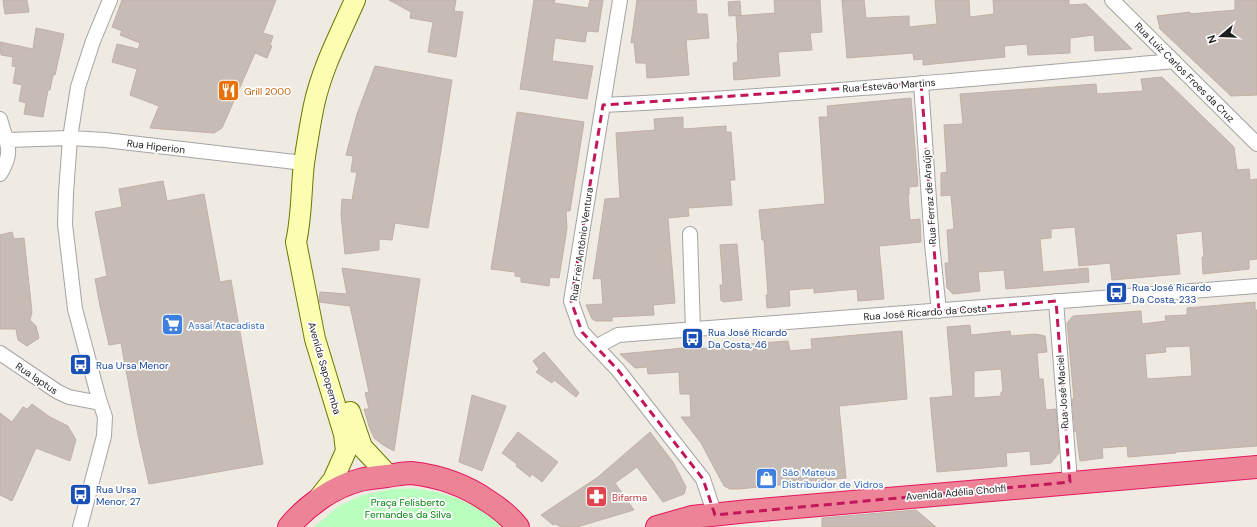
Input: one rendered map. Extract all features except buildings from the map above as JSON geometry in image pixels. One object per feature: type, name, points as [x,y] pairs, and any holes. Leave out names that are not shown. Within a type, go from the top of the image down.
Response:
[{"type":"highway","name":"Avenida Adélia Chohfi","points":[[657,527],[692,517],[1070,482],[1257,467]]},
{"type":"highway","points":[[289,527],[316,502],[329,493],[359,480],[409,473],[454,482],[476,493],[498,507],[518,527]]},
{"type":"main road","name":"Avenida Sapopemba","points":[[316,502],[333,480],[346,451],[344,434],[315,339],[296,242],[300,227],[304,163],[314,104],[329,60],[355,0]]},
{"type":"main road","name":"Avenida Sapopemba","points":[[300,227],[308,240],[327,337],[362,447],[389,476]]},
{"type":"street","points":[[80,527],[104,436],[105,417],[75,309],[65,224],[66,192],[70,138],[78,87],[93,41],[110,0]]},
{"type":"street","name":"Rua Frei Antônio Ventura","points":[[620,0],[571,301],[582,332],[618,370],[703,479],[715,515]]},
{"type":"street","name":"Rua Luiz Carlos Froes da Cruz","points":[[1112,0],[1174,62],[1252,132],[1257,144]]},
{"type":"street","name":"Rua Estevão Martins","points":[[603,105],[687,101],[1174,62]]},
{"type":"street","name":"Rua Ferraz de Araújo","points":[[921,83],[932,244],[939,311]]},
{"type":"street","points":[[0,119],[8,140],[9,154],[0,174]]},
{"type":"street","name":"Rua Hiperion","points":[[8,140],[70,138],[113,141],[304,163]]},
{"type":"street","points":[[690,234],[693,330]]},
{"type":"street","name":"Rua José Ricardo da Costa","points":[[596,347],[618,336],[1257,286]]},
{"type":"street","name":"Rua José Maciel","points":[[1056,302],[1070,482]]},
{"type":"street","name":"Rua Iaptus","points":[[0,353],[58,392],[69,397],[100,403]]},
{"type":"highlighted area","points":[[921,83],[939,311],[1056,301],[1070,482],[715,515],[703,479],[618,370],[582,332],[571,301],[603,105]]},
{"type":"green space","name":"Praça Felisberto Fernandes da Silva","points":[[392,489],[420,489],[453,497],[485,512],[502,527],[314,527],[339,506],[363,495]]},
{"type":"place","name":"Grill 2000","points":[[228,91]]},
{"type":"place","name":"Rua José Ricardo Da Costa, 233","points":[[1116,293]]},
{"type":"place","name":"Assaí Atacadista","points":[[172,325]]},
{"type":"place","name":"Rua José Ricardo Da Costa, 46","points":[[692,338]]},
{"type":"place","name":"Rua Ursa Menor","points":[[81,365]]},
{"type":"place","name":"São Mateus Distribuidor de Vidros","points":[[766,478]]},
{"type":"place","name":"Rua Ursa Menor, 27","points":[[80,495]]},
{"type":"place","name":"Bifarma","points":[[597,497]]}]
